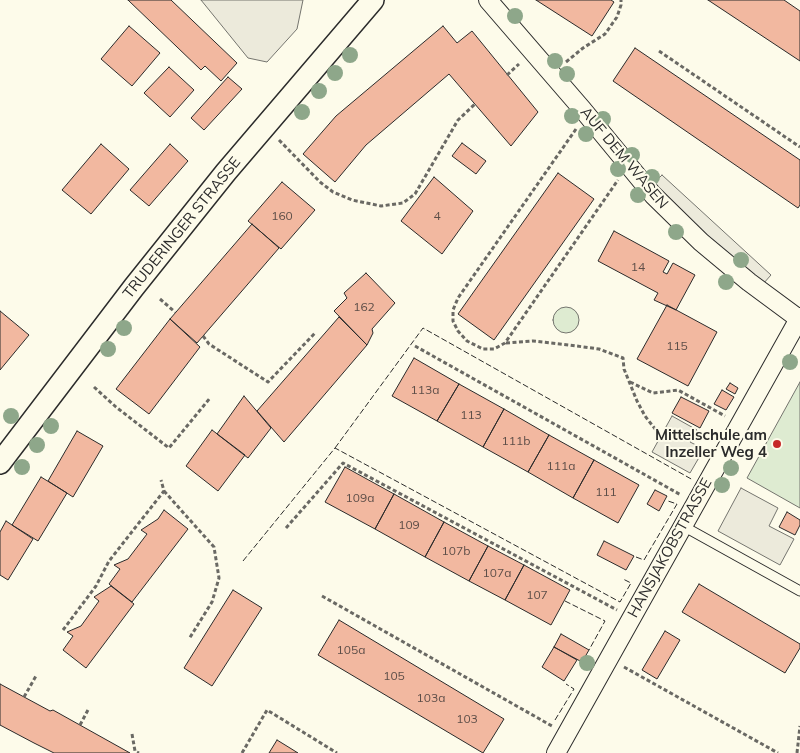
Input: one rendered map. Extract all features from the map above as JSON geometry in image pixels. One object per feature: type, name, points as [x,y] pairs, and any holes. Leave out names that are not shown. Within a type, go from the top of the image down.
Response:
[{"type":"street","name":"TRUDERINGER STRASSE","points":[[0,463],[134,287],[226,172],[373,0]]},
{"type":"street","name":"AUF DEM WASEN","points":[[488,0],[653,195],[701,242],[749,282],[800,318]]},
{"type":"street","name":"HANSJAKOBSTRASSE","points":[[556,753],[800,318]]},
{"type":"lane","points":[[683,526],[800,591]]},
{"type":"path","points":[[552,74],[583,48],[605,34],[617,16],[621,0]]},
{"type":"path","points":[[659,51],[800,147]]},
{"type":"path","points":[[266,126],[320,182],[333,192],[352,200],[381,206],[404,203],[415,194],[458,120],[475,104]]},
{"type":"path","points":[[586,114],[458,298],[453,310],[453,321],[458,331],[467,341],[483,349],[494,349],[505,343],[533,341],[599,350],[623,358],[624,369],[645,416],[659,434]]},
{"type":"path","points":[[505,343],[628,165]]},
{"type":"path","points":[[160,299],[175,312]]},
{"type":"path","points":[[203,336],[209,344],[268,382],[316,332]]},
{"type":"path","points":[[415,346],[696,503]]},
{"type":"path","points":[[630,382],[653,393],[678,390],[728,418]]},
{"type":"path","points":[[94,386],[116,407],[169,448],[210,398]]},
{"type":"path","points":[[286,528],[343,464],[632,618]]},
{"type":"path","points":[[161,480],[164,491],[214,547],[220,578],[212,602],[189,639]]},
{"type":"path","points":[[63,630],[96,586],[109,561],[164,491]]},
{"type":"path","points":[[322,596],[567,734]]},
{"type":"path","points":[[609,658],[778,753]]},
{"type":"path","points":[[24,697],[36,676]]},
{"type":"path","points":[[80,725],[89,708]]},
{"type":"path","points":[[242,753],[267,710],[337,753]]},
{"type":"path","points":[[797,753],[800,726]]},
{"type":"path","points":[[132,734],[135,751],[139,753]]},
{"type":"green space","points":[[566,307],[575,311],[579,320],[575,329],[566,333],[557,329],[553,320],[557,311]]},
{"type":"green space","points":[[800,382],[800,508],[747,478]]},
{"type":"shaded area","points":[[201,0],[303,0],[297,29],[267,62],[248,58]]},
{"type":"shaded area","points":[[662,175],[771,275],[763,284],[705,237],[653,184]]},
{"type":"shaded area","points":[[672,416],[697,430],[690,442],[704,449],[690,473],[652,452]]},
{"type":"shaded area","points":[[741,488],[778,508],[769,526],[794,539],[780,565],[718,531]]},
{"type":"building","points":[[128,0],[171,0],[237,63],[221,81],[205,66],[201,70]]},
{"type":"building","points":[[536,0],[611,0],[614,2],[592,36]]},
{"type":"building","points":[[708,0],[784,0],[800,11],[800,61]]},
{"type":"building","points":[[129,26],[160,53],[132,86],[101,59]]},
{"type":"building","points":[[443,26],[457,43],[472,31],[538,112],[511,146],[449,74],[366,145],[335,182],[303,154],[336,116]]},
{"type":"building","points":[[635,48],[800,160],[800,205],[798,208],[613,81]]},
{"type":"building","points":[[169,67],[194,90],[170,117],[144,93]]},
{"type":"building","points":[[228,77],[242,89],[204,130],[191,118]]},
{"type":"building","points":[[462,143],[486,161],[476,174],[452,156]]},
{"type":"building","points":[[101,144],[129,169],[91,214],[62,190]]},
{"type":"building","points":[[170,144],[188,161],[149,206],[130,190]]},
{"type":"building","points":[[558,173],[594,199],[494,340],[458,314]]},
{"type":"building","points":[[434,177],[473,211],[442,254],[401,221]]},
{"type":"building","points":[[282,182],[315,210],[281,249],[248,221]]},
{"type":"building","points":[[252,224],[279,248],[197,343],[170,319]]},
{"type":"building","points":[[614,231],[669,261],[663,272],[667,274],[673,263],[695,275],[676,310],[654,300],[658,293],[598,261]]},
{"type":"building","points":[[366,273],[395,303],[372,329],[373,333],[367,345],[334,311],[347,298],[344,293]]},
{"type":"building","points":[[667,305],[717,332],[688,386],[637,359]]},
{"type":"building","points":[[0,311],[29,335],[0,370]]},
{"type":"building","points":[[339,317],[367,345],[284,442],[257,411]]},
{"type":"building","points":[[170,319],[200,347],[149,414],[116,389]]},
{"type":"building","points":[[414,358],[459,384],[437,421],[392,396]]},
{"type":"building","points":[[730,383],[738,388],[735,394],[726,389]]},
{"type":"building","points":[[459,384],[504,409],[483,447],[437,421]]},
{"type":"building","points":[[722,390],[734,397],[726,410],[714,404]]},
{"type":"building","points":[[244,396],[271,428],[248,458],[217,434]]},
{"type":"building","points":[[681,397],[709,411],[700,428],[672,413]]},
{"type":"building","points":[[504,409],[549,435],[528,472],[483,447]]},
{"type":"building","points":[[212,430],[245,455],[218,491],[186,466]]},
{"type":"building","points":[[77,431],[103,446],[73,497],[48,481]]},
{"type":"building","points":[[549,435],[594,460],[573,498],[528,472]]},
{"type":"building","points":[[594,460],[639,485],[618,523],[573,498]]},
{"type":"building","points":[[345,467],[394,494],[375,529],[325,502]]},
{"type":"building","points":[[41,477],[67,493],[38,541],[12,525]]},
{"type":"building","points":[[655,490],[667,496],[659,511],[647,504]]},
{"type":"building","points":[[394,494],[444,522],[425,557],[375,529]]},
{"type":"building","points":[[164,510],[188,529],[132,602],[109,584],[120,569],[114,565],[128,559],[147,534],[141,530],[158,519]]},
{"type":"building","points":[[787,512],[800,520],[800,525],[795,535],[779,527]]},
{"type":"building","points":[[6,521],[33,539],[8,580],[0,575],[0,532]]},
{"type":"building","points":[[444,522],[488,546],[469,581],[425,557]]},
{"type":"building","points":[[604,541],[634,556],[626,570],[597,555]]},
{"type":"building","points":[[488,546],[524,565],[505,600],[469,581]]},
{"type":"building","points":[[524,565],[570,590],[551,625],[505,600]]},
{"type":"building","points":[[699,584],[800,644],[800,648],[785,673],[682,612]]},
{"type":"building","points":[[111,586],[134,604],[86,668],[63,650],[73,636],[67,632],[81,626],[99,601],[94,597]]},
{"type":"building","points":[[233,590],[262,608],[212,686],[184,668]]},
{"type":"building","points":[[339,620],[504,719],[483,753],[318,655]]},
{"type":"building","points":[[665,631],[680,640],[657,679],[642,670]]},
{"type":"building","points":[[561,634],[589,650],[582,662],[554,647]]},
{"type":"building","points":[[554,647],[577,660],[564,681],[542,667]]},
{"type":"building","points":[[0,684],[50,711],[53,710],[130,753],[54,753],[0,725]]},
{"type":"building","points":[[277,740],[290,748],[298,753],[269,753]]},
{"type":"fence","points":[[335,448],[423,328],[693,480]]},
{"type":"fence","points":[[243,561],[335,448],[620,602],[631,583],[623,579]]},
{"type":"fence","points":[[636,557],[644,560],[677,504],[668,501]]},
{"type":"fence","points":[[565,601],[605,621],[589,650]]},
{"type":"fence","points":[[555,720],[574,689],[566,684]]},
{"type":"place","name":"Mittelschule am Inzeller Weg 4","points":[[777,444]]}]
